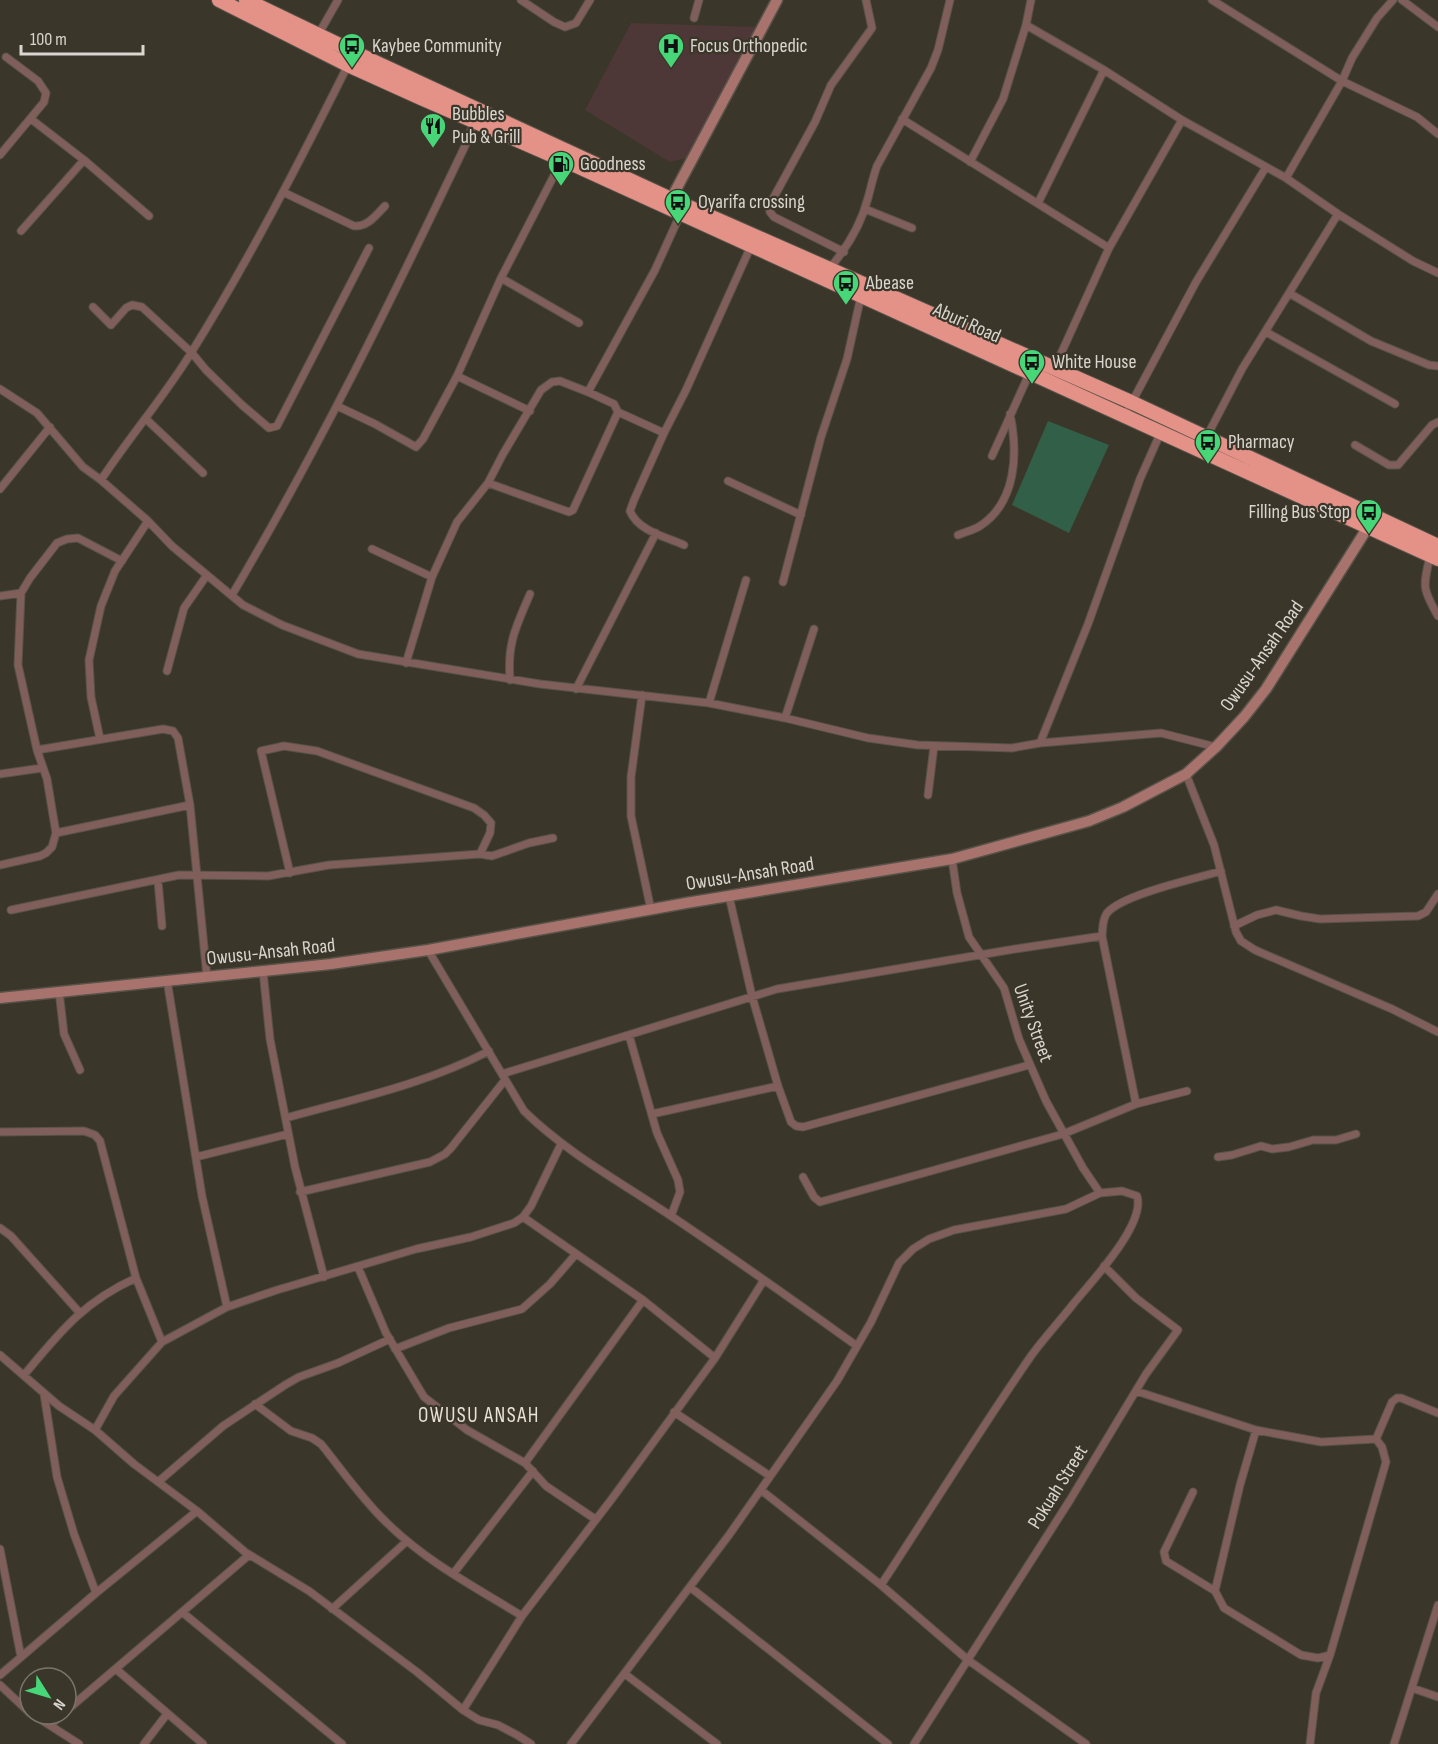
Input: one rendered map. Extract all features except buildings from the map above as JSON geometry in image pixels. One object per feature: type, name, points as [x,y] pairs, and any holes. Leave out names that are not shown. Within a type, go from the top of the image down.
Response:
[{"type":"highway","name":"Aburi Road","points":[[219,0],[348,65],[474,122],[491,122],[1131,402],[1436,554]]},
{"type":"highway","name":"Aburi Road","points":[[246,0],[491,122],[562,160],[680,215],[1030,372],[1160,434],[1368,527],[1436,554]]},
{"type":"street","points":[[318,35],[339,0]]},
{"type":"street","points":[[521,0],[565,27],[576,23],[590,0]]},
{"type":"street","points":[[694,18],[699,0]]},
{"type":"street","points":[[671,199],[777,0]]},
{"type":"street","points":[[844,252],[774,217],[770,212],[770,206],[816,122],[831,85],[872,28],[866,0]]},
{"type":"street","points":[[829,269],[855,235],[865,209],[872,179],[931,68],[938,50],[950,0]]},
{"type":"street","points":[[970,162],[1003,99],[1026,25],[1031,0]]},
{"type":"street","points":[[1286,178],[1342,81],[1362,41],[1393,0]]},
{"type":"street","points":[[1402,0],[1438,27]]},
{"type":"street","points":[[1216,1],[1342,81],[1417,117],[1438,134]]},
{"type":"street","points":[[1026,25],[1104,70],[1182,120],[1286,178],[1413,261],[1438,273]]},
{"type":"street","points":[[0,155],[44,102],[46,93],[38,81],[6,57]]},
{"type":"street","points":[[101,480],[192,353],[233,286],[348,65]]},
{"type":"street","points":[[1038,203],[1104,70]]},
{"type":"street","points":[[31,119],[150,216]]},
{"type":"street","points":[[902,119],[1110,248]]},
{"type":"street","points":[[1054,369],[1110,248],[1182,120]]},
{"type":"street","points":[[232,595],[337,406],[400,283],[465,147],[474,122]]},
{"type":"street","points":[[21,231],[84,160]]},
{"type":"street","points":[[337,406],[398,436],[412,447],[416,447],[423,439],[457,376],[501,278],[562,160]]},
{"type":"street","points":[[1124,417],[1196,282],[1266,167]]},
{"type":"street","points":[[283,192],[354,226],[361,227],[385,206]]},
{"type":"street","points":[[865,209],[912,228]]},
{"type":"street","points":[[1206,438],[1236,378],[1338,214]]},
{"type":"street","points":[[588,392],[655,270],[680,215]]},
{"type":"street","points":[[684,545],[638,523],[630,511],[751,246]]},
{"type":"street","points":[[93,307],[111,325],[126,308],[132,305],[142,307],[192,353],[248,411],[269,428],[277,426],[369,248]]},
{"type":"street","points":[[501,278],[579,323]]},
{"type":"street","points":[[1289,293],[1371,341],[1429,365],[1438,366]]},
{"type":"street","points":[[783,582],[821,437],[847,359],[861,296]]},
{"type":"street","points":[[1266,332],[1395,404]]},
{"type":"street","points":[[992,456],[1030,372]]},
{"type":"street","points":[[457,376],[530,411]]},
{"type":"street","points":[[406,663],[432,576],[457,522],[488,483],[502,454],[542,390],[552,382],[560,381],[614,404],[618,412],[664,433]]},
{"type":"street","points":[[0,389],[37,413],[83,467],[101,480],[148,521],[172,546],[243,605],[306,635],[358,654],[510,680],[709,704],[785,718],[868,738],[934,746],[1012,748],[1040,743],[1161,733],[1216,747]]},
{"type":"street","points":[[488,483],[569,512],[573,510],[618,412]]},
{"type":"street","points":[[958,535],[979,527],[986,521],[1003,500],[1012,482],[1014,449],[1010,414]]},
{"type":"street","points":[[146,419],[203,473]]},
{"type":"street","points":[[1355,445],[1389,465],[1398,465],[1432,425],[1438,422]]},
{"type":"street","points":[[0,489],[50,427]]},
{"type":"street","points":[[1040,743],[1088,624],[1140,479],[1160,434]]},
{"type":"street","points":[[728,481],[801,515]]},
{"type":"street","points":[[100,739],[91,697],[89,660],[101,606],[115,571],[148,521]]},
{"type":"street","name":"Owusu-Ansah Road","points":[[0,998],[263,971],[428,950],[952,859],[1089,821],[1131,803],[1186,774],[1216,747],[1266,689],[1368,527]]},
{"type":"street","points":[[576,689],[656,533]]},
{"type":"street","points":[[0,865],[46,853],[52,847],[56,833],[49,788],[37,750],[18,665],[21,593],[57,543],[67,539],[78,538],[122,561]]},
{"type":"street","points":[[372,549],[432,576]]},
{"type":"street","points":[[1436,554],[1424,586],[1438,616]]},
{"type":"street","points":[[167,671],[184,608],[207,575]]},
{"type":"street","points":[[709,704],[746,580]]},
{"type":"street","points":[[0,596],[21,593]]},
{"type":"street","points":[[510,680],[509,657],[512,638],[530,594]]},
{"type":"street","points":[[785,718],[814,629]]},
{"type":"street","points":[[642,695],[631,777],[631,816],[651,910]]},
{"type":"street","points":[[37,750],[163,729],[173,731],[177,738],[190,805],[195,876],[207,977]]},
{"type":"street","points":[[290,873],[261,751],[284,746],[317,751],[474,808],[491,823],[490,833],[480,854]]},
{"type":"street","points":[[928,795],[934,746]]},
{"type":"street","points":[[0,774],[42,768]]},
{"type":"street","points":[[1186,774],[1208,828],[1234,926],[1241,941],[1246,946],[1385,1006],[1438,1032]]},
{"type":"street","points":[[56,833],[190,805]]},
{"type":"street","points":[[11,910],[179,875],[268,876],[329,865],[480,854],[492,856],[529,843],[553,838]]},
{"type":"street","name":"Unity Street","points":[[952,859],[957,893],[969,937],[1004,988],[1029,1065],[1063,1134],[1100,1193]]},
{"type":"street","points":[[1136,1104],[1102,936],[1103,919],[1113,908],[1137,896],[1221,871]]},
{"type":"street","points":[[158,881],[162,926]]},
{"type":"street","points":[[1234,926],[1267,911],[1276,910],[1320,919],[1418,916],[1426,912],[1438,894]]},
{"type":"street","points":[[729,896],[752,996],[778,1086],[791,1122],[799,1127],[1029,1065]]},
{"type":"street","points":[[300,1192],[430,1162],[451,1148],[503,1077],[629,1035],[777,989],[1102,936]]},
{"type":"street","points":[[428,950],[524,1111],[561,1144],[671,1216],[857,1346]]},
{"type":"street","points":[[263,971],[270,1039],[288,1134],[300,1192],[324,1277]]},
{"type":"street","points":[[167,980],[206,1215],[227,1307]]},
{"type":"street","points":[[59,991],[64,1034],[80,1070]]},
{"type":"street","points":[[629,1035],[664,1152],[678,1180],[680,1192],[671,1216]]},
{"type":"street","points":[[286,1118],[383,1092],[459,1067],[489,1051]]},
{"type":"street","points":[[652,1114],[778,1086]]},
{"type":"street","points":[[803,1177],[814,1197],[820,1202],[1063,1134],[1136,1104],[1186,1091]]},
{"type":"street","points":[[0,1132],[84,1131],[100,1141],[136,1278],[162,1342]]},
{"type":"street","points":[[196,1157],[288,1134]]},
{"type":"street","points":[[1218,1157],[1261,1146],[1272,1149],[1289,1147],[1313,1140],[1336,1140],[1356,1134]]},
{"type":"street","points":[[95,1430],[114,1396],[162,1342],[227,1307],[416,1249],[471,1237],[523,1217],[531,1206],[561,1144]]},
{"type":"street","points":[[571,1744],[690,1587],[837,1381],[899,1263],[913,1249],[929,1239],[962,1228],[1066,1209],[1100,1193],[1129,1192],[1137,1196],[1139,1203],[1132,1225],[1104,1266],[1032,1355],[881,1585]]},
{"type":"street","points":[[523,1217],[642,1300],[715,1358]]},
{"type":"street","points":[[0,1228],[10,1236],[79,1312]]},
{"type":"street","points":[[395,1349],[449,1328],[522,1309],[550,1284],[576,1254]]},
{"type":"street","name":"Pokuah Street","points":[[914,1744],[1070,1500],[1136,1391],[1178,1330],[1136,1298],[1104,1266]]},
{"type":"street","points":[[358,1267],[395,1349],[429,1402],[468,1430],[525,1464],[546,1486],[595,1519]]},
{"type":"street","points":[[24,1376],[79,1312],[95,1300],[136,1278]]},
{"type":"street","points":[[463,1710],[522,1616],[715,1358],[764,1280]]},
{"type":"street","points":[[525,1464],[642,1300]]},
{"type":"street","points":[[158,1482],[203,1441],[255,1404],[299,1377],[338,1363],[390,1339]]},
{"type":"street","points":[[0,1355],[44,1394],[95,1430],[249,1555],[309,1591],[463,1710],[479,1720],[498,1725],[531,1744]]},
{"type":"street","points":[[1136,1391],[1256,1430],[1321,1442],[1376,1439]]},
{"type":"street","points":[[44,1394],[57,1477],[74,1534],[96,1593]]},
{"type":"street","points":[[1376,1439],[1392,1402],[1397,1398],[1438,1413]]},
{"type":"street","points":[[255,1404],[291,1431],[312,1438],[321,1444],[384,1521],[407,1541],[453,1574],[522,1616]]},
{"type":"street","points":[[674,1412],[770,1476]]},
{"type":"street","points":[[1215,1591],[1240,1485],[1256,1430]]},
{"type":"street","points":[[1320,1744],[1310,1743],[1316,1693],[1330,1655],[1386,1462],[1382,1447],[1376,1439]]},
{"type":"street","points":[[453,1574],[533,1471]]},
{"type":"street","points":[[761,1490],[881,1585],[968,1660],[1086,1744]]},
{"type":"street","points":[[1193,1492],[1164,1552],[1164,1557],[1172,1565],[1215,1591],[1224,1608],[1301,1655],[1318,1658],[1330,1655]]},
{"type":"street","points":[[0,1675],[197,1511]]},
{"type":"street","points":[[332,1609],[407,1541]]},
{"type":"street","points":[[0,1549],[21,1657]]},
{"type":"street","points":[[78,1701],[249,1555]]},
{"type":"street","points":[[690,1587],[888,1744]]},
{"type":"street","points":[[1394,1744],[1438,1605]]},
{"type":"street","points":[[182,1612],[342,1744]]},
{"type":"street","points":[[116,1669],[203,1744]]},
{"type":"street","points":[[625,1674],[717,1744]]},
{"type":"street","points":[[0,1686],[18,1702]]},
{"type":"street","points":[[1412,1689],[1438,1697]]},
{"type":"street","points":[[144,1744],[167,1714]]},
{"type":"street","points":[[52,1726],[79,1744]]},
{"type":"shaded area","name":"Focus Orthopedic","points":[[631,23],[757,27],[686,158],[670,162],[585,110]]},
{"type":"green space","points":[[1048,421],[1109,445],[1069,533],[1012,505]]},
{"type":"place","name":"Kaybee Community","points":[[352,69]]},
{"type":"place","name":"Focus Orthopedic","points":[[671,69]]},
{"type":"place","name":"Bubbles Pub & Grill","points":[[433,149]]},
{"type":"place","name":"Goodness","points":[[561,187]]},
{"type":"place","name":"Oyarifa crossing","points":[[678,225]]},
{"type":"place","name":"Abease","points":[[846,306]]},
{"type":"place","name":"White House","points":[[1032,385]]},
{"type":"place","name":"Pharmacy","points":[[1208,465]]},
{"type":"place","name":"Filling Bus Stop","points":[[1369,535]]},
{"type":"district","name":"OWUSU ANSAH","points":[[479,1415]]}]
